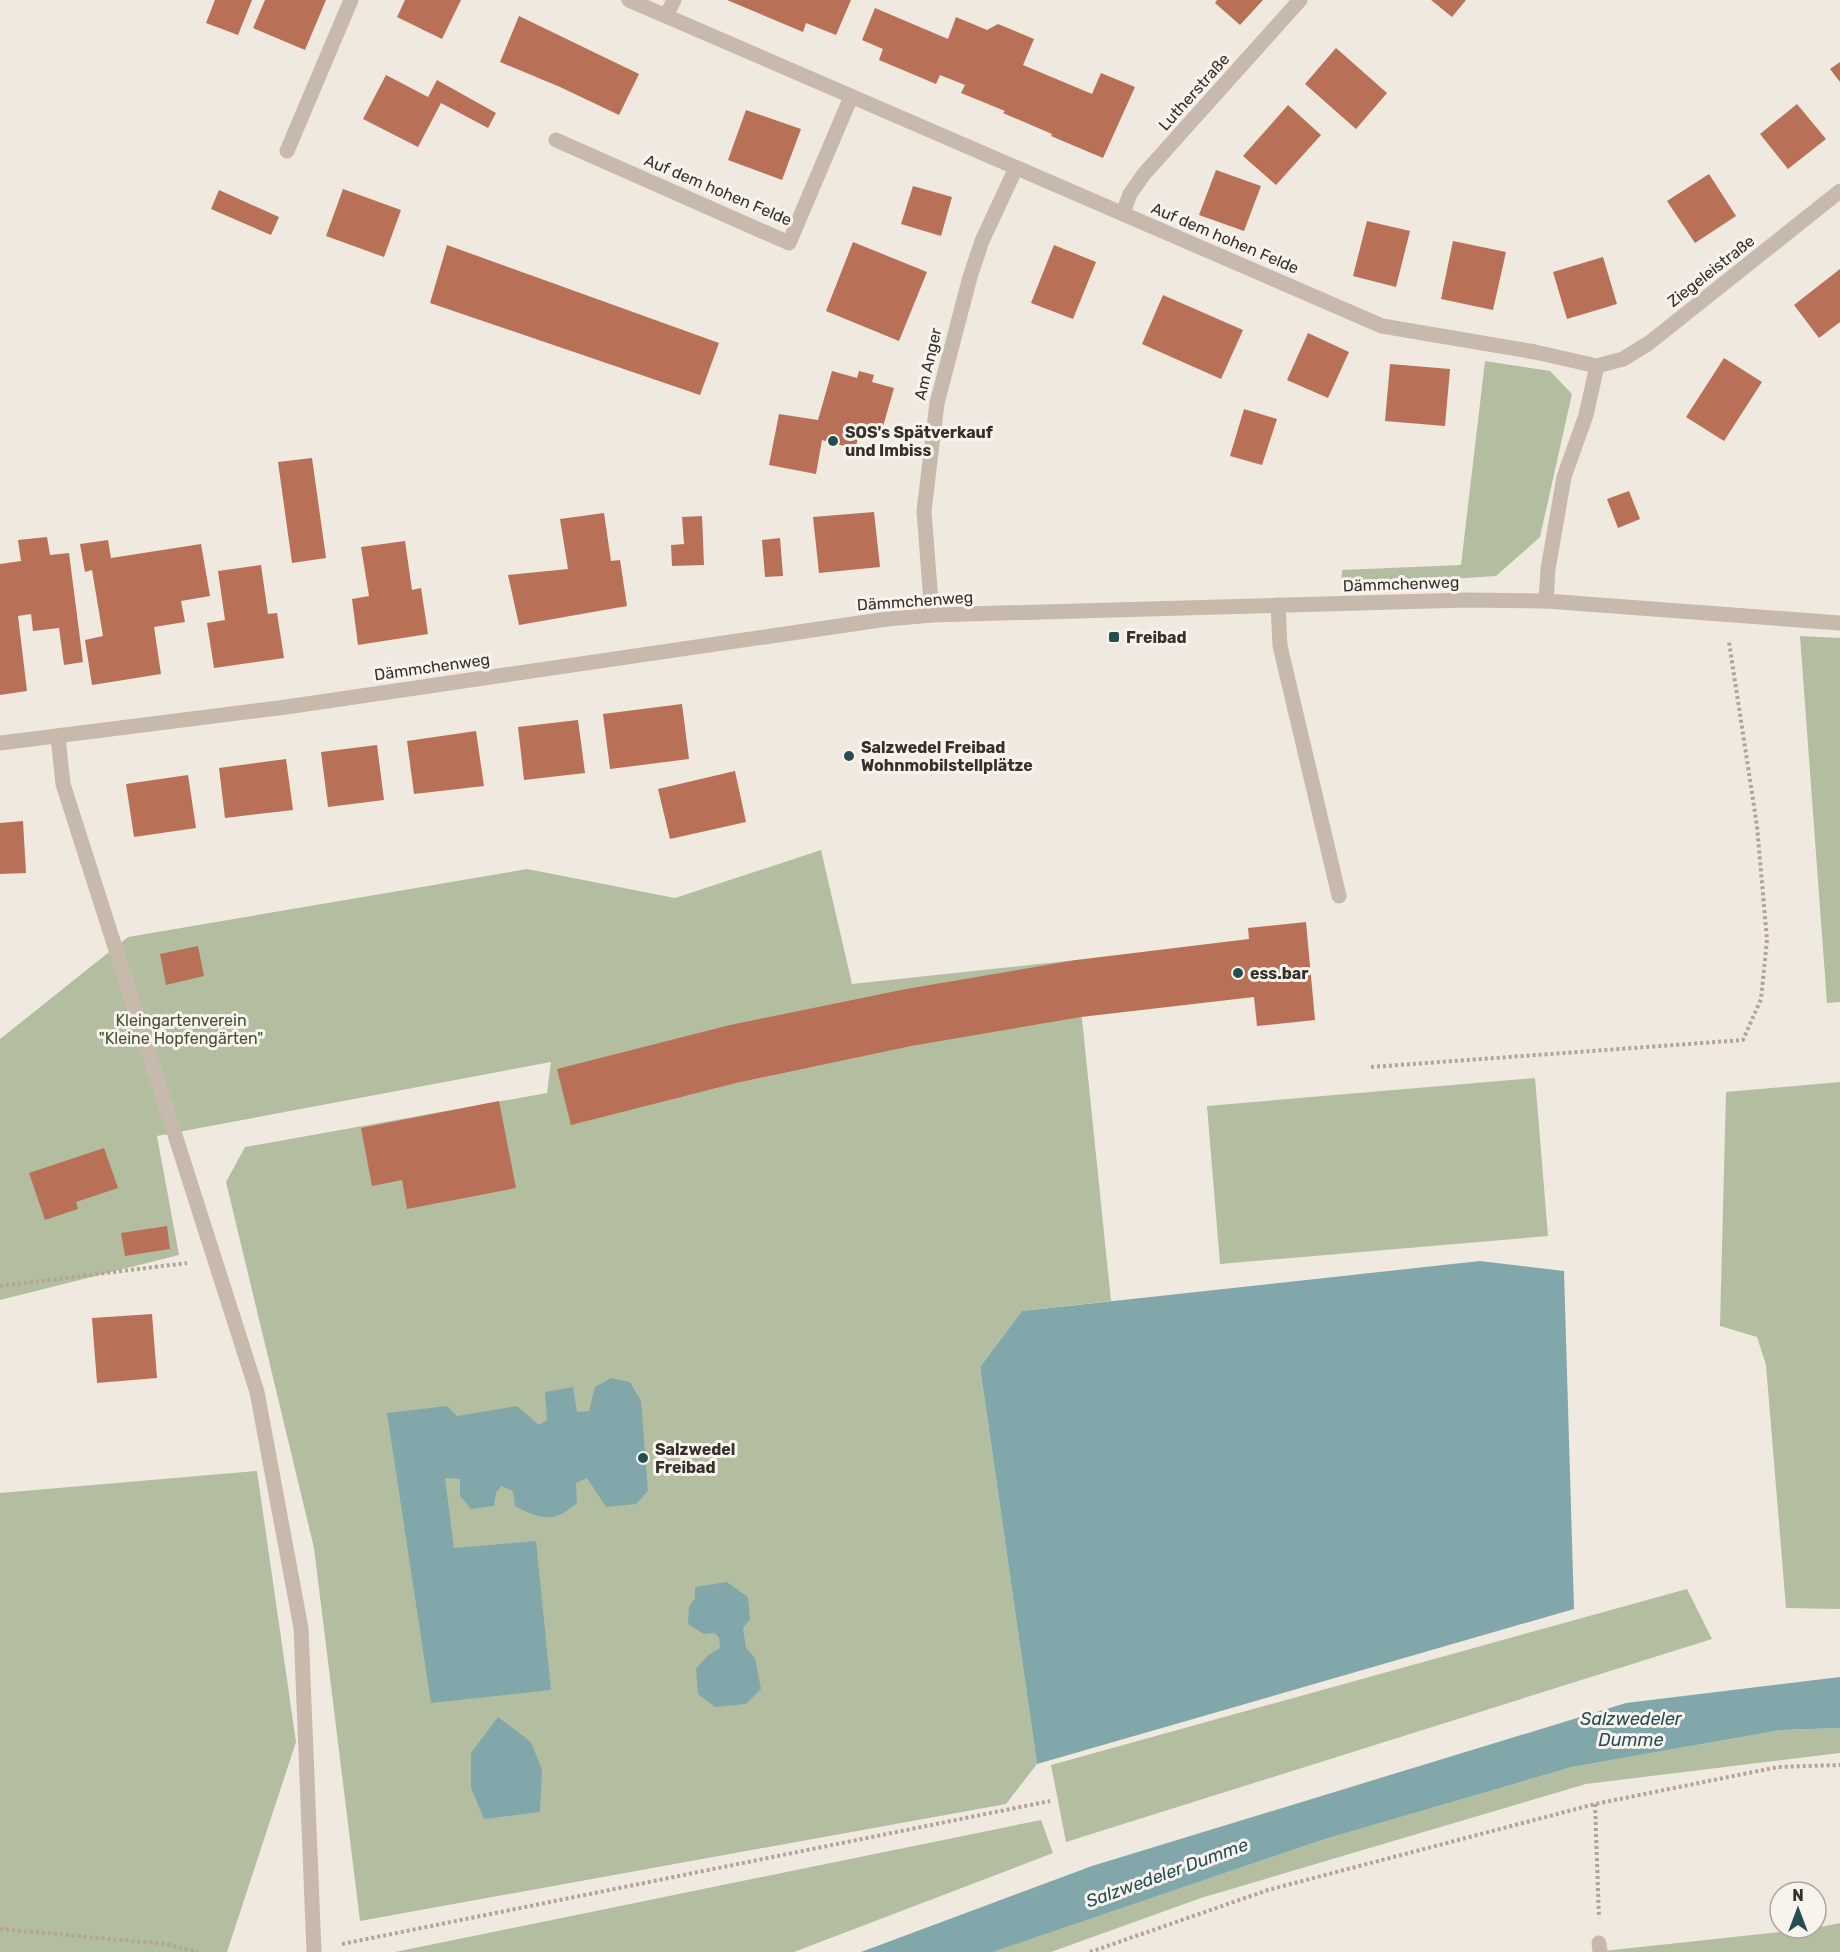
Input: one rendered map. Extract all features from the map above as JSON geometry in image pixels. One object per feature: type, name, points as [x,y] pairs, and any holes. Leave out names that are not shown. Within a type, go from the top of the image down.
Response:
[{"type":"street","points":[[287,151],[351,0]]},
{"type":"street","name":"Auf dem hohen Felde","points":[[629,0],[1382,326],[1534,352],[1597,366]]},
{"type":"street","points":[[666,16],[674,0]]},
{"type":"street","name":"Lutherstraße","points":[[1123,213],[1130,194],[1144,174],[1300,0]]},
{"type":"street","name":"Auf dem hohen Felde","points":[[556,140],[789,243],[851,98]]},
{"type":"street","name":"Am Anger","points":[[932,615],[924,511],[938,403],[970,277],[982,242],[1016,168]]},
{"type":"street","name":"Ziegeleistraße","points":[[1597,366],[1623,359],[1649,343],[1840,191]]},
{"type":"street","points":[[1546,601],[1548,569],[1564,477],[1586,415],[1597,366]]},
{"type":"street","name":"Dämmchenweg","points":[[0,743],[286,707],[809,629],[932,615],[1467,600],[1546,601],[1840,622]]},
{"type":"street","points":[[1278,605],[1280,646],[1339,896]]},
{"type":"street","points":[[58,737],[63,784],[257,1392],[301,1628],[314,1951]]},
{"type":"path","points":[[1371,1067],[1743,1040],[1761,999],[1767,940],[1757,826],[1728,650],[1731,614]]},
{"type":"path","points":[[0,1286],[214,1259]]},
{"type":"path","points":[[1090,1952],[1268,1890],[1595,1804],[1778,1767],[1840,1765]]},
{"type":"path","points":[[314,1951],[1050,1801]]},
{"type":"path","points":[[1595,1804],[1600,1947]]},
{"type":"path","points":[[0,1929],[166,1944],[198,1952]]},
{"type":"green space","points":[[1485,361],[1550,371],[1572,394],[1540,537],[1496,576],[1341,586],[1342,570],[1461,565]]},
{"type":"green space","points":[[1800,636],[1840,638],[1840,1002],[1827,1003]]},
{"type":"green space","name":"Salzwedel Freibad","points":[[821,850],[852,984],[1076,960],[1111,1301],[1022,1311],[980,1367],[1037,1764],[1006,1804],[360,1921],[314,1548],[226,1182],[245,1147],[547,1093],[551,1062],[157,1136],[179,1255],[0,1300],[0,1039],[128,937],[527,869],[675,898]]},
{"type":"green space","points":[[1535,1078],[1548,1236],[1220,1264],[1207,1106]]},
{"type":"green space","points":[[1840,1082],[1840,1609],[1786,1608],[1766,1365],[1757,1337],[1720,1326],[1726,1092]]},
{"type":"green space","points":[[257,1471],[296,1742],[227,1952],[0,1952],[0,1493]]},
{"type":"green space","points":[[1687,1589],[1712,1639],[1066,1842],[1051,1765]]},
{"type":"green space","points":[[1840,1728],[1840,1753],[1586,1784],[1201,1898],[1051,1952],[993,1952],[1322,1840],[1572,1767],[1782,1730]]},
{"type":"green space","points":[[1041,1820],[1053,1853],[794,1952],[395,1952]]},
{"type":"green space","points":[[1840,1923],[1840,1952],[1594,1952],[1768,1933],[1768,1940],[1828,1940],[1828,1926]]},
{"type":"water","points":[[1480,1261],[1564,1271],[1574,1609],[1037,1764],[980,1367],[1022,1311]]},
{"type":"water","points":[[611,1378],[630,1382],[641,1401],[648,1491],[636,1504],[606,1507],[587,1478],[576,1483],[577,1503],[554,1516],[532,1514],[515,1506],[513,1491],[501,1486],[496,1493],[494,1506],[471,1509],[460,1496],[460,1479],[445,1478],[454,1548],[536,1541],[551,1690],[431,1703],[387,1413],[447,1406],[457,1416],[517,1406],[539,1425],[547,1420],[545,1392],[573,1387],[577,1412],[589,1411],[595,1387]]},
{"type":"water","points":[[727,1582],[748,1597],[750,1619],[743,1628],[746,1648],[755,1658],[761,1689],[746,1704],[715,1707],[698,1694],[696,1669],[708,1655],[720,1648],[719,1637],[714,1633],[704,1634],[688,1624],[689,1607],[695,1598],[695,1587]]},
{"type":"water","name":"Salzwedeler Dumme","points":[[1840,1677],[1840,1728],[1782,1730],[1572,1767],[1322,1840],[993,1952],[861,1952],[1092,1866],[1626,1703]]},
{"type":"water","points":[[498,1717],[531,1742],[542,1770],[540,1812],[484,1819],[471,1788],[471,1753]]},
{"type":"building","points":[[215,0],[252,0],[238,35],[206,23]]},
{"type":"building","points":[[265,0],[326,0],[305,50],[253,28]]},
{"type":"building","points":[[405,0],[461,0],[442,39],[397,17]]},
{"type":"building","points":[[727,0],[851,0],[836,35],[806,23],[803,32]]},
{"type":"building","points":[[1217,0],[1263,0],[1240,25],[1215,3]]},
{"type":"building","points":[[1431,0],[1466,0],[1452,17]]},
{"type":"building","points":[[875,8],[948,39],[956,17],[987,30],[998,24],[1034,39],[1023,65],[1092,94],[1101,73],[1135,87],[1103,158],[1003,113],[1005,111],[961,93],[965,85],[940,75],[936,84],[879,60],[883,49],[862,40]]},
{"type":"building","points":[[519,16],[639,74],[619,115],[500,62]]},
{"type":"building","points":[[1336,48],[1387,93],[1356,129],[1305,84]]},
{"type":"building","points":[[1840,62],[1840,82],[1830,69]]},
{"type":"building","points":[[386,75],[428,97],[437,80],[496,113],[488,128],[441,103],[418,147],[363,119]]},
{"type":"building","points":[[1797,104],[1826,139],[1788,169],[1760,134]]},
{"type":"building","points":[[1288,105],[1321,135],[1276,185],[1243,156]]},
{"type":"building","points":[[746,110],[801,129],[782,180],[728,160]]},
{"type":"building","points":[[1216,170],[1261,186],[1244,231],[1199,215]]},
{"type":"building","points":[[1709,174],[1736,216],[1695,243],[1667,201]]},
{"type":"building","points":[[913,186],[952,197],[941,236],[901,224]]},
{"type":"building","points":[[343,189],[401,210],[384,257],[326,236]]},
{"type":"building","points":[[219,190],[279,217],[271,235],[211,209]]},
{"type":"building","points":[[1367,221],[1410,231],[1396,287],[1353,276]]},
{"type":"building","points":[[1453,241],[1506,252],[1493,310],[1441,299]]},
{"type":"building","points":[[853,242],[927,272],[899,341],[826,311]]},
{"type":"building","points":[[447,245],[719,343],[700,395],[430,303]]},
{"type":"building","points":[[1054,245],[1096,262],[1073,319],[1031,303]]},
{"type":"building","points":[[1603,257],[1617,304],[1567,319],[1553,272]]},
{"type":"building","points":[[1840,269],[1840,322],[1819,338],[1794,305]]},
{"type":"building","points":[[1163,295],[1243,330],[1221,379],[1142,344]]},
{"type":"building","points":[[1308,333],[1349,352],[1328,398],[1287,380]]},
{"type":"building","points":[[1724,358],[1762,382],[1724,441],[1686,417]]},
{"type":"building","points":[[1390,364],[1450,369],[1445,426],[1385,421]]},
{"type":"building","points":[[832,371],[857,378],[859,371],[874,375],[872,382],[894,388],[880,437],[860,432],[855,449],[822,440],[816,474],[769,465],[779,414],[818,420]]},
{"type":"building","points":[[1244,409],[1277,419],[1262,465],[1230,456]]},
{"type":"building","points":[[312,458],[326,558],[292,563],[278,462]]},
{"type":"building","points":[[1629,491],[1640,519],[1618,528],[1607,499]]},
{"type":"building","points":[[874,512],[880,567],[819,573],[813,517]]},
{"type":"building","points":[[604,513],[611,561],[620,560],[627,606],[519,625],[508,575],[568,569],[560,519]]},
{"type":"building","points":[[702,516],[704,565],[672,566],[671,545],[684,544],[682,517]]},
{"type":"building","points":[[47,537],[50,555],[69,553],[83,662],[64,665],[59,628],[33,631],[31,614],[18,616],[27,691],[0,695],[0,564],[21,561],[18,540]]},
{"type":"building","points":[[780,538],[783,576],[765,577],[762,540]]},
{"type":"building","points":[[108,540],[111,558],[201,544],[210,596],[181,601],[185,622],[154,627],[161,674],[92,685],[85,640],[103,636],[92,570],[85,572],[80,544]]},
{"type":"building","points":[[405,541],[412,590],[421,588],[428,634],[358,645],[352,599],[369,596],[361,547]]},
{"type":"building","points":[[261,565],[268,614],[277,613],[284,658],[214,668],[207,623],[225,620],[218,571]]},
{"type":"building","points":[[682,704],[689,759],[610,769],[603,714]]},
{"type":"building","points":[[578,720],[585,773],[524,780],[518,727]]},
{"type":"building","points":[[476,731],[484,786],[414,794],[407,741]]},
{"type":"building","points":[[377,745],[384,800],[328,807],[321,752]]},
{"type":"building","points":[[286,759],[293,810],[225,818],[219,768]]},
{"type":"building","points":[[735,771],[746,822],[670,839],[658,789]]},
{"type":"building","points":[[188,775],[196,828],[134,837],[126,784]]},
{"type":"building","points":[[23,821],[26,873],[0,874],[0,823]]},
{"type":"building","points":[[1306,922],[1315,1020],[1257,1026],[1254,997],[1081,1017],[911,1046],[736,1083],[571,1125],[557,1069],[730,1025],[906,989],[1076,960],[1249,939],[1248,928]]},
{"type":"building","points":[[198,946],[204,976],[166,985],[160,954]]},
{"type":"building","points":[[499,1101],[516,1188],[407,1209],[402,1180],[372,1186],[361,1128]]},
{"type":"building","points":[[104,1148],[118,1188],[76,1202],[78,1209],[45,1220],[29,1173]]},
{"type":"building","points":[[167,1226],[170,1249],[125,1256],[121,1233]]},
{"type":"building","points":[[152,1314],[157,1378],[97,1383],[92,1318]]},
{"type":"place","name":"SOS's Spätverkauf und Imbiss","points":[[833,441]]},
{"type":"place","name":"Freibad","points":[[1114,637]]},
{"type":"place","name":"Salzwedel Freibad Wohnmobilstellplätze","points":[[849,756]]},
{"type":"place","name":"ess.bar","points":[[1238,973]]},
{"type":"place","name":"Salzwedel Freibad","points":[[643,1458]]},
{"type":"park label","name":"Kleingartenverein \"Kleine Hopfengärten\"","points":[[181,1029]]}]
